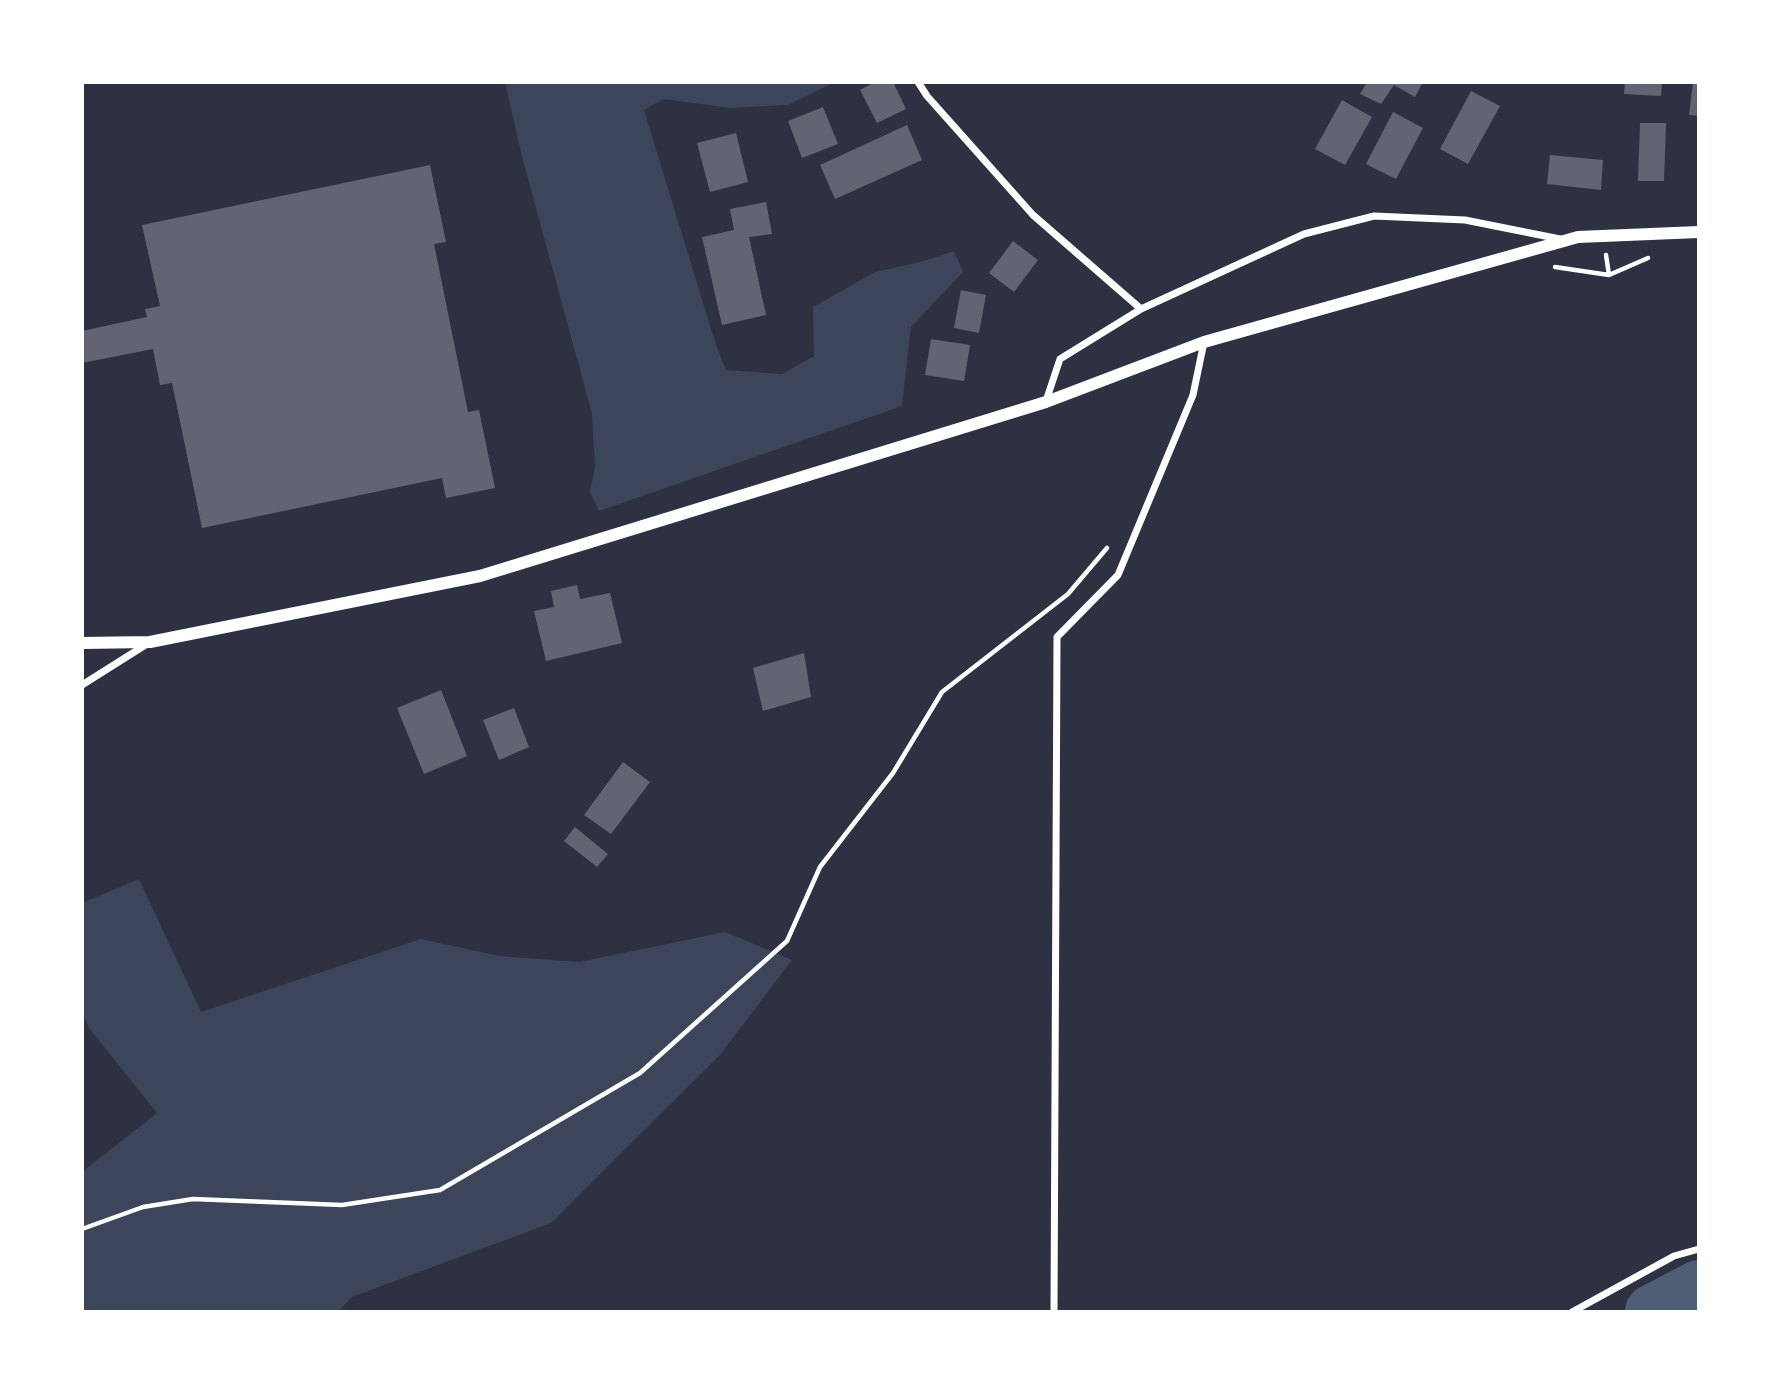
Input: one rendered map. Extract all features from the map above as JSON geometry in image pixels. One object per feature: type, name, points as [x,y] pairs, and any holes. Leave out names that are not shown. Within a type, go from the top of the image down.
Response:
[{"type":"street","points":[[918,82],[927,96],[1033,215],[1141,309]]},
{"type":"street","points":[[1046,402],[1060,359],[1141,309],[1304,234],[1374,216],[1465,220],[1566,240]]},
{"type":"street","points":[[82,643],[150,642],[480,576],[1046,402],[1204,342],[1578,237],[1699,232]]},
{"type":"street","points":[[1054,1312],[1057,637],[1118,575],[1194,395],[1204,342]]},
{"type":"street","points":[[82,685],[150,642]]},
{"type":"street","points":[[1572,1312],[1674,1256],[1699,1249]]},
{"type":"path","points":[[1552,267],[1609,275],[1656,254]]},
{"type":"path","points":[[82,1229],[143,1207],[193,1199],[342,1205],[440,1190],[640,1073],[787,941],[820,867],[893,773],[942,692],[1068,594],[1109,546]]},
{"type":"shaded area","points":[[505,82],[835,82],[788,105],[731,108],[663,99],[644,110],[726,370],[782,374],[814,356],[813,307],[875,272],[954,251],[963,272],[911,327],[902,406],[599,511],[590,492],[595,467],[592,414],[521,153]]},
{"type":"shaded area","points":[[139,879],[201,1012],[421,939],[499,956],[579,962],[725,932],[792,960],[720,1055],[551,1223],[352,1297],[338,1312],[82,1312],[82,1172],[157,1113],[89,1028],[82,1012],[82,903]]},
{"type":"building","points":[[875,82],[893,82],[906,109],[877,123],[860,90]]},
{"type":"building","points":[[1367,82],[1423,82],[1415,97],[1394,85],[1381,104],[1360,94]]},
{"type":"building","points":[[1625,82],[1662,82],[1661,96],[1624,94]]},
{"type":"building","points":[[1693,82],[1699,82],[1699,116],[1689,115]]},
{"type":"building","points":[[1471,91],[1500,106],[1468,164],[1440,149]]},
{"type":"building","points":[[1342,100],[1372,117],[1345,165],[1315,149]]},
{"type":"building","points":[[823,107],[838,144],[802,158],[788,121]]},
{"type":"building","points":[[1393,112],[1423,128],[1396,179],[1366,164]]},
{"type":"building","points":[[1640,123],[1666,123],[1664,181],[1638,181]]},
{"type":"building","points":[[907,125],[922,160],[835,199],[820,165]]},
{"type":"building","points":[[736,133],[748,182],[710,192],[697,143]]},
{"type":"building","points":[[1550,155],[1603,160],[1601,190],[1547,184]]},
{"type":"building","points":[[430,165],[446,242],[434,244],[468,412],[479,410],[495,488],[446,498],[442,478],[202,528],[172,383],[160,385],[153,349],[82,363],[82,331],[147,317],[145,309],[160,306],[142,225]]},
{"type":"building","points":[[766,202],[772,234],[749,237],[766,315],[722,325],[702,237],[734,230],[730,209]]},
{"type":"building","points":[[1013,241],[1038,260],[1014,292],[989,273]]},
{"type":"building","points":[[961,290],[986,295],[979,333],[954,328]]},
{"type":"building","points":[[931,339],[970,345],[964,381],[925,375]]},
{"type":"building","points":[[577,585],[580,599],[610,593],[622,643],[546,661],[534,611],[554,607],[551,591]]},
{"type":"building","points":[[804,653],[811,697],[763,711],[753,668]]},
{"type":"building","points":[[441,690],[467,756],[424,774],[397,708]]},
{"type":"building","points":[[514,708],[529,747],[499,760],[483,720]]},
{"type":"building","points":[[623,762],[650,782],[611,834],[584,815]]},
{"type":"building","points":[[575,827],[608,854],[597,867],[564,841]]},
{"type":"waterway","points":[[1653,1312],[1699,1288]]}]
